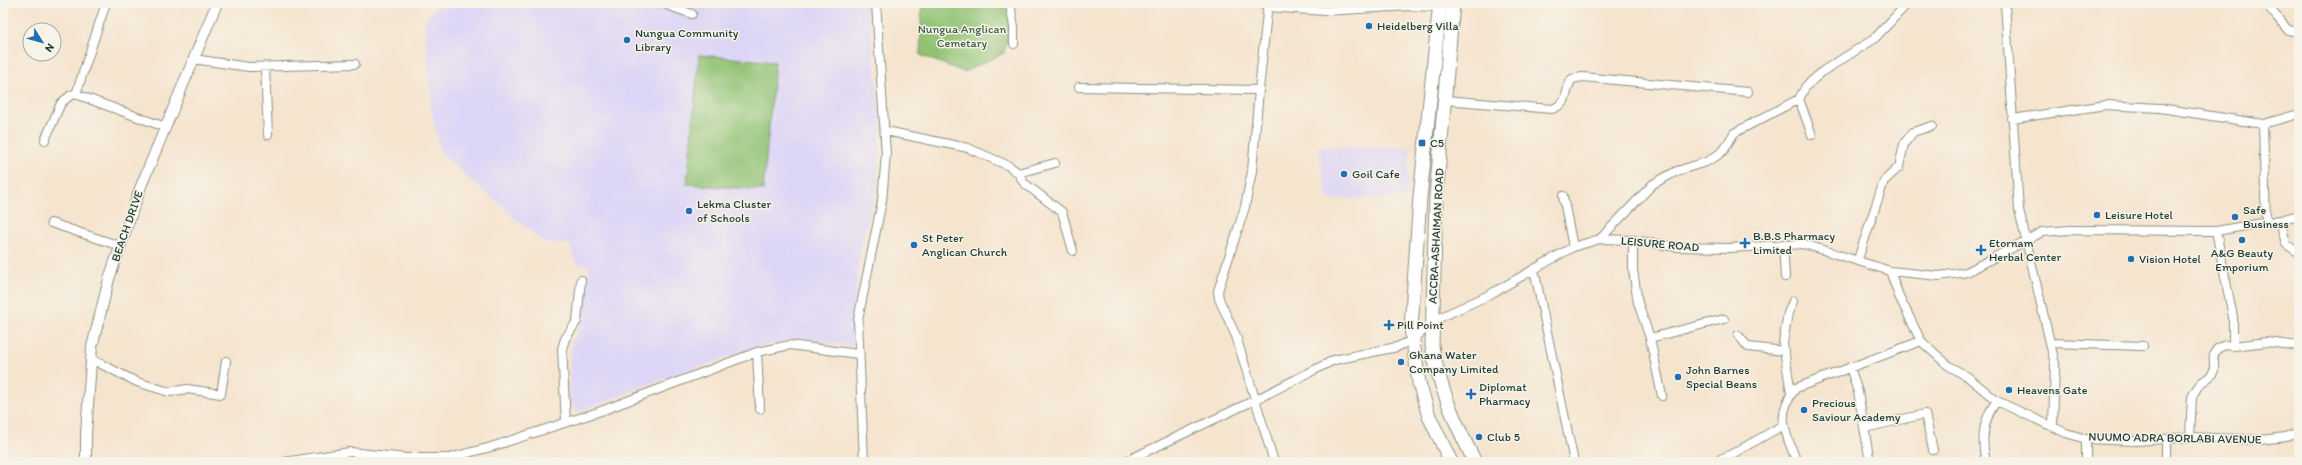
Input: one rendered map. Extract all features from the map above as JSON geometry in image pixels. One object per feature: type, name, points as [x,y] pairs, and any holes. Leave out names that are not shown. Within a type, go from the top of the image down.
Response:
[{"type":"main road","name":"ACCRA-ASHAIMAN ROAD","points":[[1453,3],[1436,197],[1432,322],[1436,369],[1455,422],[1475,462]]},
{"type":"main road","name":"ACCRA-ASHAIMAN ROAD","points":[[1440,5],[1420,197],[1412,340],[1419,383],[1425,402],[1451,462]]},
{"type":"street","points":[[76,94],[106,3]]},
{"type":"street","name":"BEACH DRIVE","points":[[86,462],[86,434],[91,359],[107,286],[141,186],[217,3]]},
{"type":"street","points":[[661,3],[692,14]]},
{"type":"street","points":[[864,462],[858,354],[860,308],[882,201],[886,154],[886,131],[876,3]]},
{"type":"street","points":[[1010,3],[1014,27],[1014,44]]},
{"type":"street","points":[[1600,239],[1653,184],[1677,171],[1711,159],[1724,150],[1734,133],[1799,99],[1806,86],[1823,71],[1874,40],[1908,3]]},
{"type":"street","points":[[2005,3],[2019,210],[2054,364],[2053,426]]},
{"type":"street","points":[[1274,462],[1236,336],[1219,299],[1218,291],[1245,207],[1252,171],[1266,4],[1325,11],[1379,6],[1440,5]]},
{"type":"street","points":[[2271,10],[2288,30],[2299,32]]},
{"type":"street","points":[[193,59],[249,67],[355,64]]},
{"type":"street","points":[[265,67],[268,134]]},
{"type":"street","points":[[1445,100],[1552,109],[1562,105],[1566,99],[1568,86],[1572,79],[1582,77],[1748,92]]},
{"type":"street","points":[[1079,87],[1259,90]]},
{"type":"street","points":[[44,140],[61,103],[66,98],[76,94],[166,128]]},
{"type":"street","points":[[1799,99],[1812,134]]},
{"type":"street","points":[[2012,119],[2106,106],[2160,108],[2263,124],[2299,114]]},
{"type":"street","points":[[2263,124],[2266,222]]},
{"type":"street","points":[[1858,259],[1884,181],[1899,167],[1904,144],[1913,132],[1932,126]]},
{"type":"street","points":[[886,131],[968,148],[1009,166],[1018,173],[1024,183],[1062,212],[1073,251]]},
{"type":"street","points":[[1018,173],[1055,163]]},
{"type":"street","points":[[1563,196],[1574,247]]},
{"type":"street","name":"LEISURE ROAD","points":[[1124,462],[1255,400],[1334,360],[1398,347],[1412,340],[1432,322],[1489,295],[1574,247],[1600,239],[1633,240],[1677,247],[1728,248],[1804,244],[1858,259],[1890,271],[1939,276],[1967,272],[2026,239],[2042,232],[2070,230],[2216,231],[2280,220],[2299,215]]},
{"type":"street","points":[[2280,220],[2286,244],[2299,253]]},
{"type":"street","points":[[51,223],[120,246]]},
{"type":"street","points":[[2216,231],[2233,317],[2233,346]]},
{"type":"street","points":[[1633,240],[1633,270],[1638,303],[1650,338],[1662,396]]},
{"type":"street","points":[[1783,244],[1786,277]]},
{"type":"street","points":[[1534,269],[1574,462]]},
{"type":"street","points":[[1797,462],[1782,426],[1787,399],[1798,386],[1921,341],[1899,296],[1890,271]]},
{"type":"street","points":[[566,422],[562,349],[565,339],[577,321],[581,280]]},
{"type":"street","points":[[1791,393],[1785,351],[1782,343],[1793,301]]},
{"type":"street","points":[[1650,338],[1724,319]]},
{"type":"street","points":[[1738,335],[1748,347],[1785,351]]},
{"type":"street","name":"NUUMO ADRA BORLABI AVENUE","points":[[1921,341],[1949,366],[1968,377],[1997,401],[2053,426],[2086,438],[2166,440],[2190,437],[2260,440],[2286,437],[2299,432]]},
{"type":"street","points":[[2190,437],[2194,393],[2214,371],[2214,353],[2217,349],[2225,345],[2233,346],[2267,342],[2299,346]]},
{"type":"street","points":[[2050,343],[2143,346]]},
{"type":"street","points":[[284,462],[350,452],[406,458],[449,460],[566,422],[757,352],[790,345],[858,354]]},
{"type":"street","points":[[757,352],[760,409]]},
{"type":"street","points":[[91,359],[137,382],[169,392],[187,389],[221,394],[226,361]]},
{"type":"street","points":[[1850,367],[1858,392],[1870,462]]},
{"type":"street","points":[[1986,462],[1983,450],[1985,426],[1989,411],[1997,401]]},
{"type":"street","points":[[1865,428],[1925,414],[1933,450]]},
{"type":"street","points":[[1714,462],[1744,448],[1782,426]]},
{"type":"street","points":[[2086,438],[2086,462]]},
{"type":"street","points":[[2166,440],[2166,462]]},
{"type":"shaded area","name":"Lekma Cluster of Schools","points":[[452,3],[658,3],[674,6],[695,7],[696,3],[867,3],[881,120],[878,180],[860,251],[852,346],[798,339],[760,346],[657,381],[577,413],[568,401],[571,342],[579,331],[589,266],[576,263],[570,244],[545,243],[441,154],[431,109],[425,20],[437,6],[451,8]]},
{"type":"shaded area","points":[[1318,147],[1410,148],[1407,197],[1328,199]]},
{"type":"green space","name":"Nungua Anglican Cemetary","points":[[922,3],[1002,3],[1012,19],[1004,53],[964,72],[920,55]]},
{"type":"green space","points":[[699,55],[775,62],[763,190],[687,184]]},
{"type":"place","name":"Heidelberg Villa","points":[[1369,26]]},
{"type":"place","name":"Nungua Community Library","points":[[627,40]]},
{"type":"place","name":"C5","points":[[1422,143]]},
{"type":"place","name":"Goil Cafe","points":[[1344,174]]},
{"type":"place","name":"Lekma Cluster of Schools","points":[[689,211]]},
{"type":"place","name":"Leisure Hotel","points":[[2097,215]]},
{"type":"place","name":"Safe Business","points":[[2235,217]]},
{"type":"place","name":"A&G Beauty Emporium","points":[[2242,240]]},
{"type":"place","name":"B.B.S Pharmacy Limited","points":[[1745,243]]},
{"type":"place","name":"St Peter Anglican Church","points":[[914,245]]},
{"type":"place","name":"Etornam Herbal Center","points":[[1981,250]]},
{"type":"place","name":"Vision Hotel","points":[[2131,259]]},
{"type":"place","name":"Pill Point","points":[[1389,325]]},
{"type":"place","name":"Ghana Water Company Limited","points":[[1401,362]]},
{"type":"place","name":"John Barnes Special Beans","points":[[1678,377]]},
{"type":"place","name":"Heavens Gate","points":[[2009,390]]},
{"type":"place","name":"Diplomat Pharmacy","points":[[1471,394]]},
{"type":"place","name":"Precious Saviour Academy","points":[[1804,410]]},
{"type":"place","name":"Club 5","points":[[1479,437]]}]
